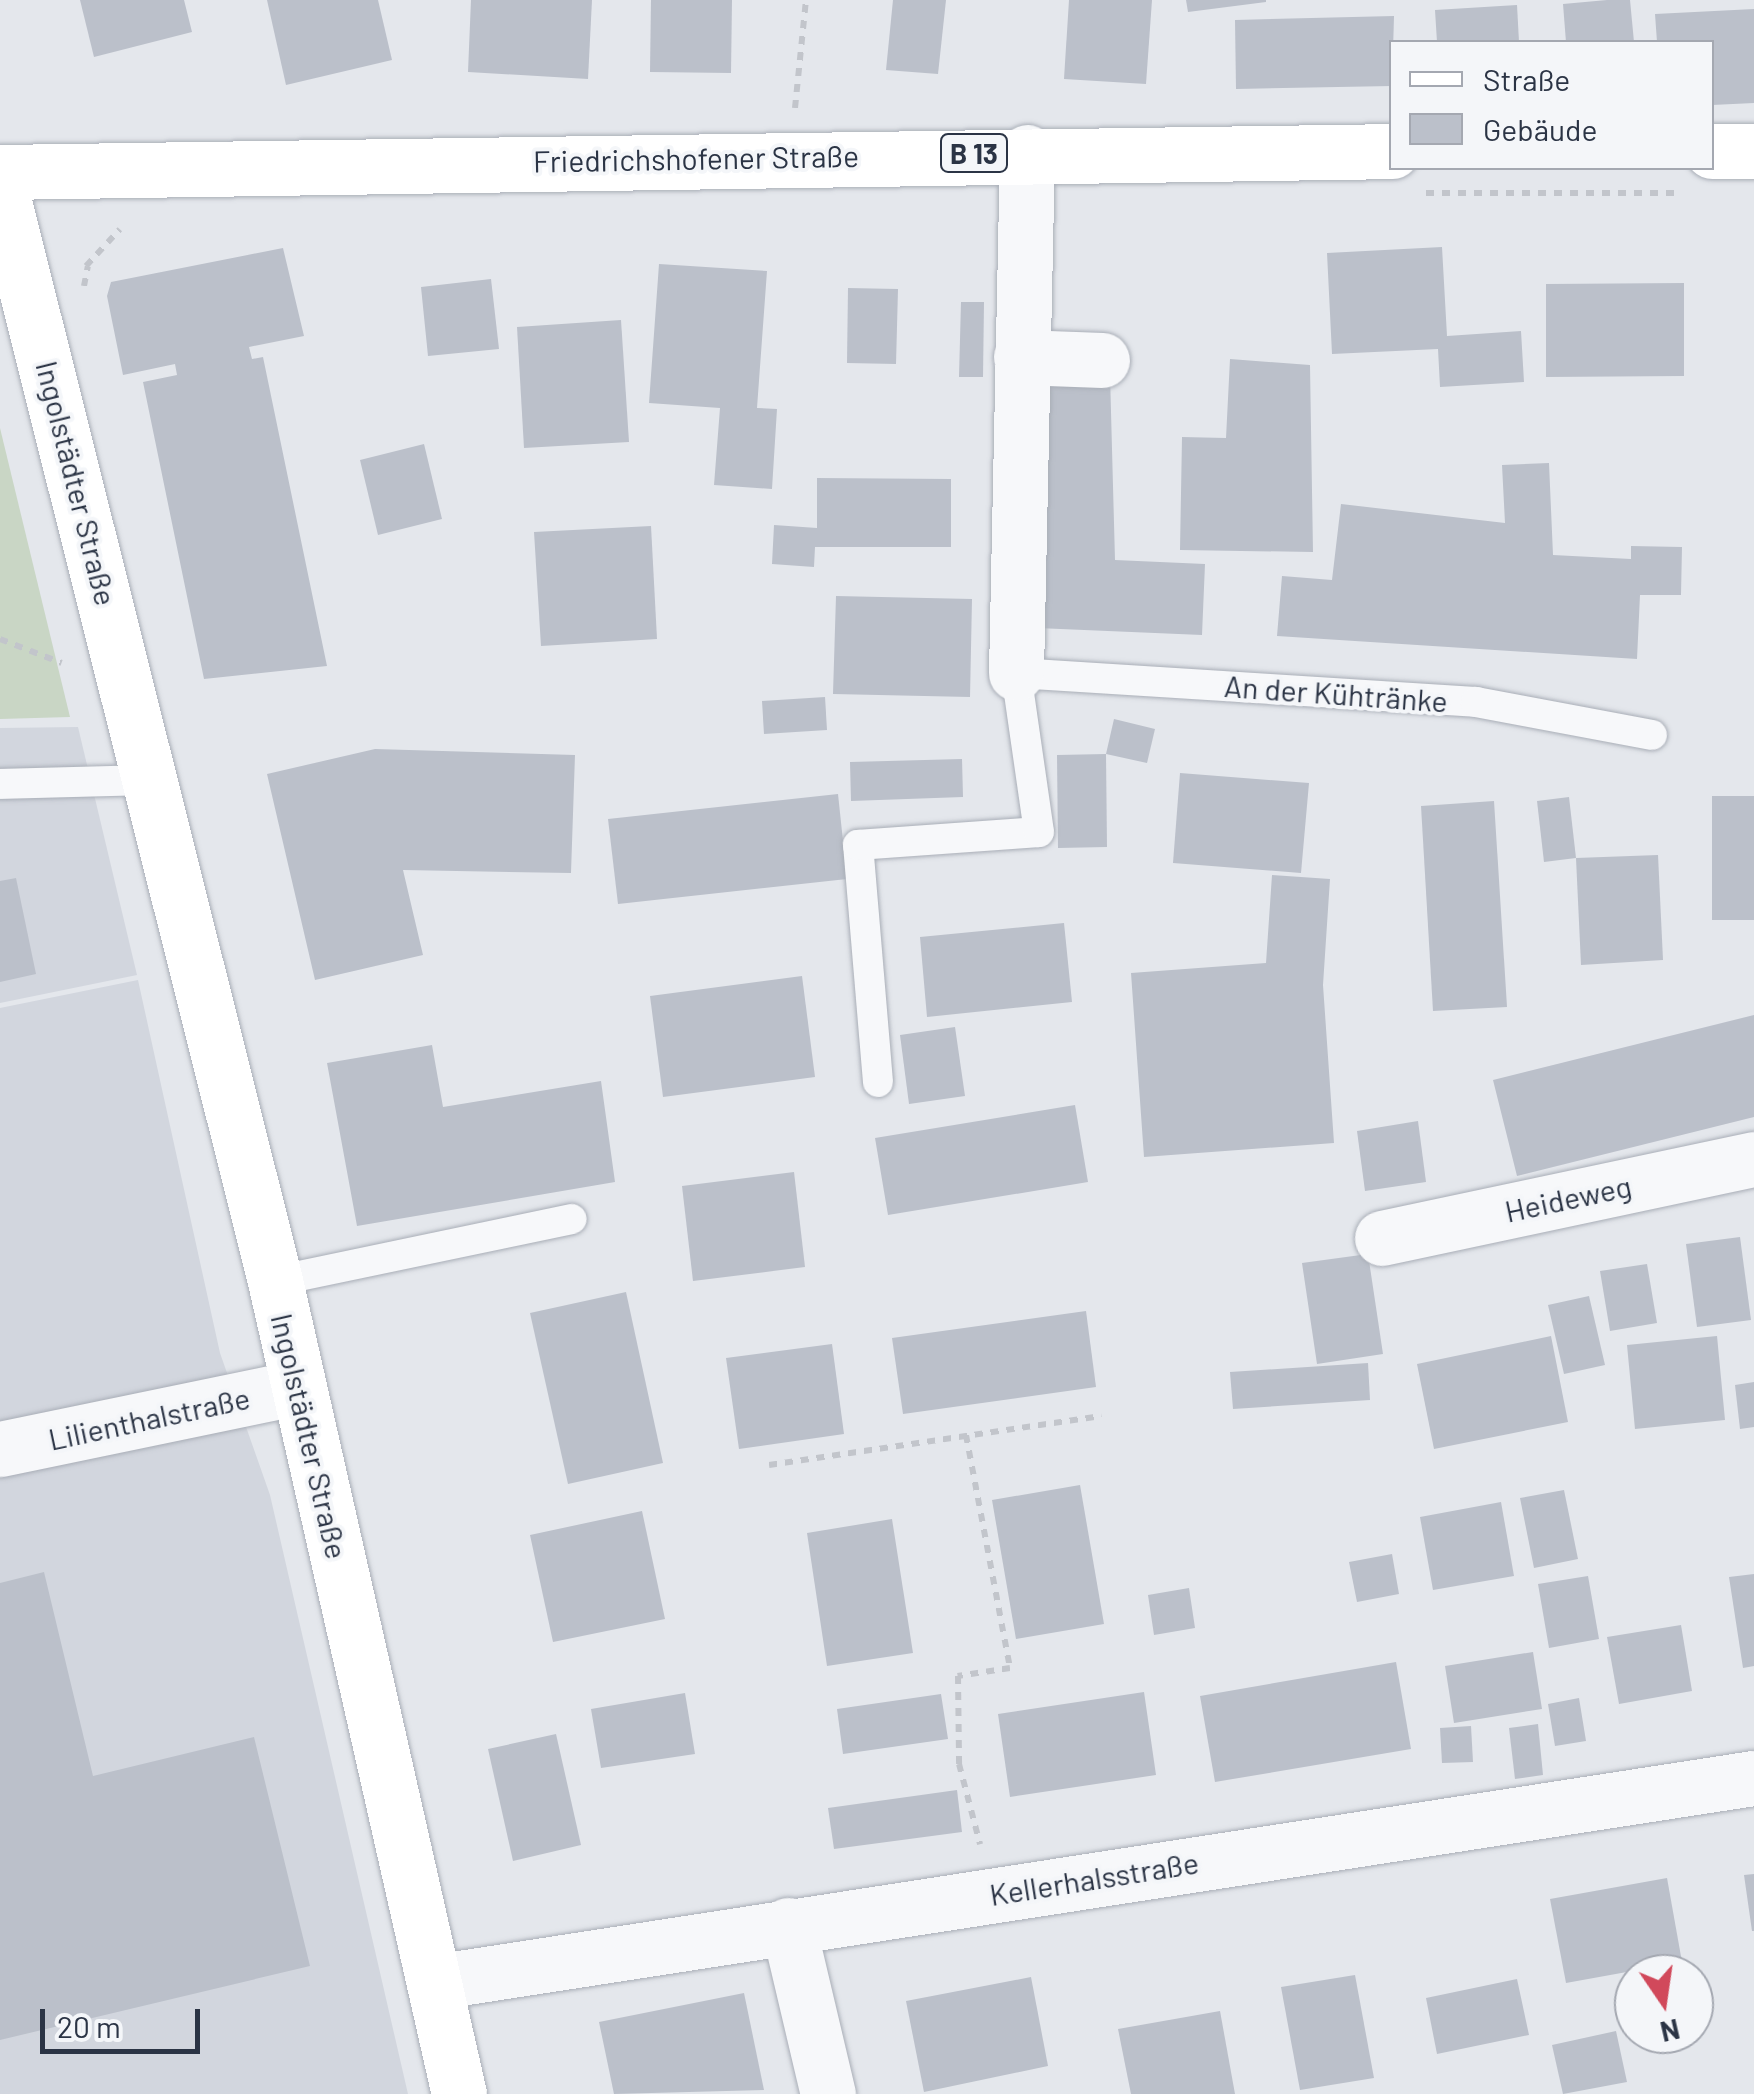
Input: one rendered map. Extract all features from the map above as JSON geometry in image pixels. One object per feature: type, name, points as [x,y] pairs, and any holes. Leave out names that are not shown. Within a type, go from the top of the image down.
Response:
[{"type":"street","name":"Friedrichshofener Straße","points":[[0,172],[1026,152],[1389,151]]},
{"type":"street","points":[[1714,151],[1754,151]]},
{"type":"street","points":[[1016,673],[1026,152]]},
{"type":"street","name":"Ingolstädter Straße","points":[[0,186],[153,780],[275,1281],[460,2094]]},
{"type":"street","points":[[1020,357],[1102,360]]},
{"type":"street","name":"Heideweg","points":[[1382,1238],[1754,1159]]},
{"type":"street","name":"Lilienthalstraße","points":[[0,1450],[299,1387]]},
{"type":"street","name":"Kellerhalsstraße","points":[[434,1982],[1754,1778]]},
{"type":"street","points":[[788,1925],[828,2094]]},
{"type":"lane","points":[[878,1082],[858,845],[1039,832],[1016,673]]},
{"type":"lane","name":"An der Kühtränke","points":[[1016,673],[1476,702],[1652,736]]},
{"type":"lane","points":[[0,784],[153,780]]},
{"type":"lane","points":[[275,1281],[572,1219]]},
{"type":"path","points":[[790,156],[806,0]]},
{"type":"path","points":[[0,639],[68,665]]},
{"type":"path","points":[[770,1465],[1101,1416]]},
{"type":"path","points":[[966,1435],[1010,1668],[958,1676],[960,1764],[992,1894]]},
{"type":"shaded area","points":[[78,727],[137,975],[0,1003],[0,728]]},
{"type":"shaded area","points":[[138,980],[220,1353],[270,1495],[408,2094],[0,2094],[0,1008]]},
{"type":"green space","points":[[0,428],[70,717],[0,719]]},
{"type":"building","points":[[80,0],[184,0],[192,32],[94,57]]},
{"type":"building","points":[[267,0],[378,0],[392,60],[286,85]]},
{"type":"building","points":[[471,0],[592,0],[588,79],[468,72]]},
{"type":"building","points":[[651,0],[732,0],[731,73],[650,72]]},
{"type":"building","points":[[893,0],[946,0],[938,74],[886,70]]},
{"type":"building","points":[[1069,0],[1152,0],[1146,84],[1064,79]]},
{"type":"building","points":[[1186,0],[1266,0],[1266,2],[1188,12]]},
{"type":"building","points":[[1630,0],[1634,40],[1566,40],[1563,4]]},
{"type":"building","points":[[1517,5],[1519,40],[1437,40],[1435,10]]},
{"type":"building","points":[[1754,9],[1754,103],[1714,105],[1714,40],[1657,40],[1655,14]]},
{"type":"building","points":[[1394,16],[1393,40],[1389,40],[1389,86],[1236,89],[1235,20]]},
{"type":"building","points":[[1442,247],[1447,336],[1521,331],[1524,382],[1440,387],[1438,349],[1332,354],[1327,253]]},
{"type":"building","points":[[283,248],[304,336],[249,347],[252,359],[263,357],[327,666],[204,679],[143,382],[177,375],[175,364],[123,375],[107,296],[111,282]]},
{"type":"building","points":[[659,264],[767,271],[757,408],[777,409],[772,489],[714,485],[720,408],[649,403]]},
{"type":"building","points":[[491,279],[499,349],[428,356],[421,287]]},
{"type":"building","points":[[1684,283],[1684,376],[1546,377],[1546,284]]},
{"type":"building","points":[[848,288],[898,289],[896,364],[847,363]]},
{"type":"building","points":[[961,302],[984,302],[983,377],[959,377]]},
{"type":"building","points":[[621,320],[629,442],[524,448],[517,327]]},
{"type":"building","points":[[1230,359],[1310,365],[1313,552],[1180,550],[1182,437],[1226,438]]},
{"type":"building","points":[[1110,374],[1115,560],[1205,564],[1202,635],[1037,628],[1031,376]]},
{"type":"building","points":[[424,444],[442,519],[378,535],[360,460]]},
{"type":"building","points":[[1549,463],[1553,555],[1631,559],[1631,546],[1682,547],[1681,595],[1640,595],[1637,659],[1277,636],[1282,576],[1332,580],[1341,504],[1505,523],[1502,465]]},
{"type":"building","points":[[817,478],[951,479],[951,547],[815,547],[814,567],[772,564],[774,525],[817,528]]},
{"type":"building","points":[[651,526],[657,639],[541,646],[534,532]]},
{"type":"building","points":[[836,596],[972,599],[970,697],[833,694]]},
{"type":"building","points":[[825,697],[827,730],[764,734],[762,701]]},
{"type":"building","points":[[1114,719],[1155,729],[1147,763],[1106,754]]},
{"type":"building","points":[[375,749],[575,755],[571,873],[403,870],[423,955],[315,980],[267,774]]},
{"type":"building","points":[[1106,754],[1107,847],[1058,848],[1057,755]]},
{"type":"building","points":[[962,759],[963,797],[851,801],[850,762]]},
{"type":"building","points":[[1180,773],[1309,783],[1301,873],[1173,863]]},
{"type":"building","points":[[838,794],[847,879],[618,904],[608,819]]},
{"type":"building","points":[[1712,796],[1754,796],[1754,920],[1712,920]]},
{"type":"building","points":[[1569,797],[1576,858],[1544,862],[1537,801]]},
{"type":"building","points":[[1494,801],[1507,1007],[1433,1011],[1421,806]]},
{"type":"building","points":[[1658,855],[1663,960],[1581,965],[1576,858]]},
{"type":"building","points":[[1272,875],[1330,879],[1323,985],[1334,1143],[1144,1157],[1131,973],[1266,963]]},
{"type":"building","points":[[16,878],[36,974],[0,982],[0,881]]},
{"type":"building","points":[[1064,923],[1072,1002],[927,1017],[920,937]]},
{"type":"building","points":[[802,976],[815,1077],[663,1097],[650,996]]},
{"type":"building","points":[[1754,1015],[1754,1117],[1517,1176],[1493,1080]]},
{"type":"building","points":[[955,1027],[965,1096],[909,1104],[900,1035]]},
{"type":"building","points":[[432,1045],[443,1107],[601,1081],[615,1182],[357,1226],[327,1063]]},
{"type":"building","points":[[1075,1105],[1088,1182],[888,1215],[875,1138]]},
{"type":"building","points":[[1418,1121],[1426,1182],[1365,1191],[1357,1131]]},
{"type":"building","points":[[794,1172],[805,1267],[693,1281],[682,1186]]},
{"type":"building","points":[[1740,1237],[1751,1320],[1697,1327],[1686,1244]]},
{"type":"building","points":[[1368,1254],[1383,1354],[1317,1364],[1302,1263]]},
{"type":"building","points":[[1647,1264],[1657,1323],[1610,1331],[1600,1271]]},
{"type":"building","points":[[626,1292],[663,1463],[568,1484],[530,1313]]},
{"type":"building","points":[[1589,1296],[1605,1365],[1564,1374],[1548,1305]]},
{"type":"building","points":[[1086,1311],[1096,1387],[903,1414],[892,1338]]},
{"type":"building","points":[[1551,1336],[1568,1422],[1434,1449],[1417,1364]]},
{"type":"building","points":[[1717,1336],[1725,1420],[1635,1429],[1627,1345]]},
{"type":"building","points":[[832,1344],[844,1434],[739,1449],[726,1358]]},
{"type":"building","points":[[1368,1363],[1370,1400],[1233,1409],[1230,1372]]},
{"type":"building","points":[[1754,1382],[1754,1427],[1740,1429],[1735,1385]]},
{"type":"building","points":[[1080,1485],[1104,1624],[1016,1639],[992,1500]]},
{"type":"building","points":[[1564,1490],[1578,1559],[1534,1568],[1520,1498]]},
{"type":"building","points":[[1501,1502],[1514,1576],[1433,1590],[1420,1517]]},
{"type":"building","points":[[642,1511],[665,1619],[553,1642],[530,1535]]},
{"type":"building","points":[[892,1519],[913,1653],[827,1666],[807,1533]]},
{"type":"building","points":[[1392,1554],[1399,1594],[1357,1602],[1349,1562]]},
{"type":"building","points":[[44,1572],[93,1776],[254,1737],[310,1966],[0,2040],[0,1583]]},
{"type":"building","points":[[1754,1574],[1754,1666],[1743,1668],[1729,1577]]},
{"type":"building","points":[[1588,1576],[1599,1639],[1549,1648],[1538,1584]]},
{"type":"building","points":[[1189,1588],[1195,1628],[1154,1635],[1148,1595]]},
{"type":"building","points":[[1681,1625],[1692,1691],[1619,1704],[1607,1637]]},
{"type":"building","points":[[1533,1652],[1542,1709],[1454,1723],[1445,1666]]},
{"type":"building","points":[[1396,1662],[1411,1749],[1215,1782],[1200,1696]]},
{"type":"building","points":[[1144,1692],[1156,1775],[1010,1797],[998,1714]]},
{"type":"building","points":[[685,1693],[695,1754],[601,1768],[591,1709]]},
{"type":"building","points":[[941,1694],[948,1739],[843,1754],[837,1709]]},
{"type":"building","points":[[1579,1698],[1586,1741],[1555,1746],[1548,1704]]},
{"type":"building","points":[[1538,1724],[1543,1775],[1515,1779],[1509,1728]]},
{"type":"building","points":[[1471,1726],[1473,1762],[1442,1763],[1440,1728]]},
{"type":"building","points":[[556,1734],[581,1845],[513,1861],[488,1749]]},
{"type":"building","points":[[957,1790],[962,1832],[834,1849],[828,1808]]},
{"type":"building","points":[[1754,1874],[1754,1931],[1752,1931],[1744,1875]]},
{"type":"building","points":[[1667,1878],[1681,1954],[1614,1954],[1614,1974],[1566,1983],[1550,1899]]},
{"type":"building","points":[[1355,1975],[1374,2078],[1300,2090],[1281,1987]]},
{"type":"building","points":[[1031,1977],[1048,2066],[924,2092],[906,2001]]},
{"type":"building","points":[[1517,1979],[1529,2035],[1437,2054],[1426,1998]]},
{"type":"building","points":[[744,1993],[764,2090],[614,2094],[599,2022]]},
{"type":"building","points":[[1220,2011],[1235,2094],[1131,2094],[1118,2029]]},
{"type":"building","points":[[1614,2031],[1614,2054],[1621,2054],[1627,2082],[1563,2094],[1552,2045]]}]
